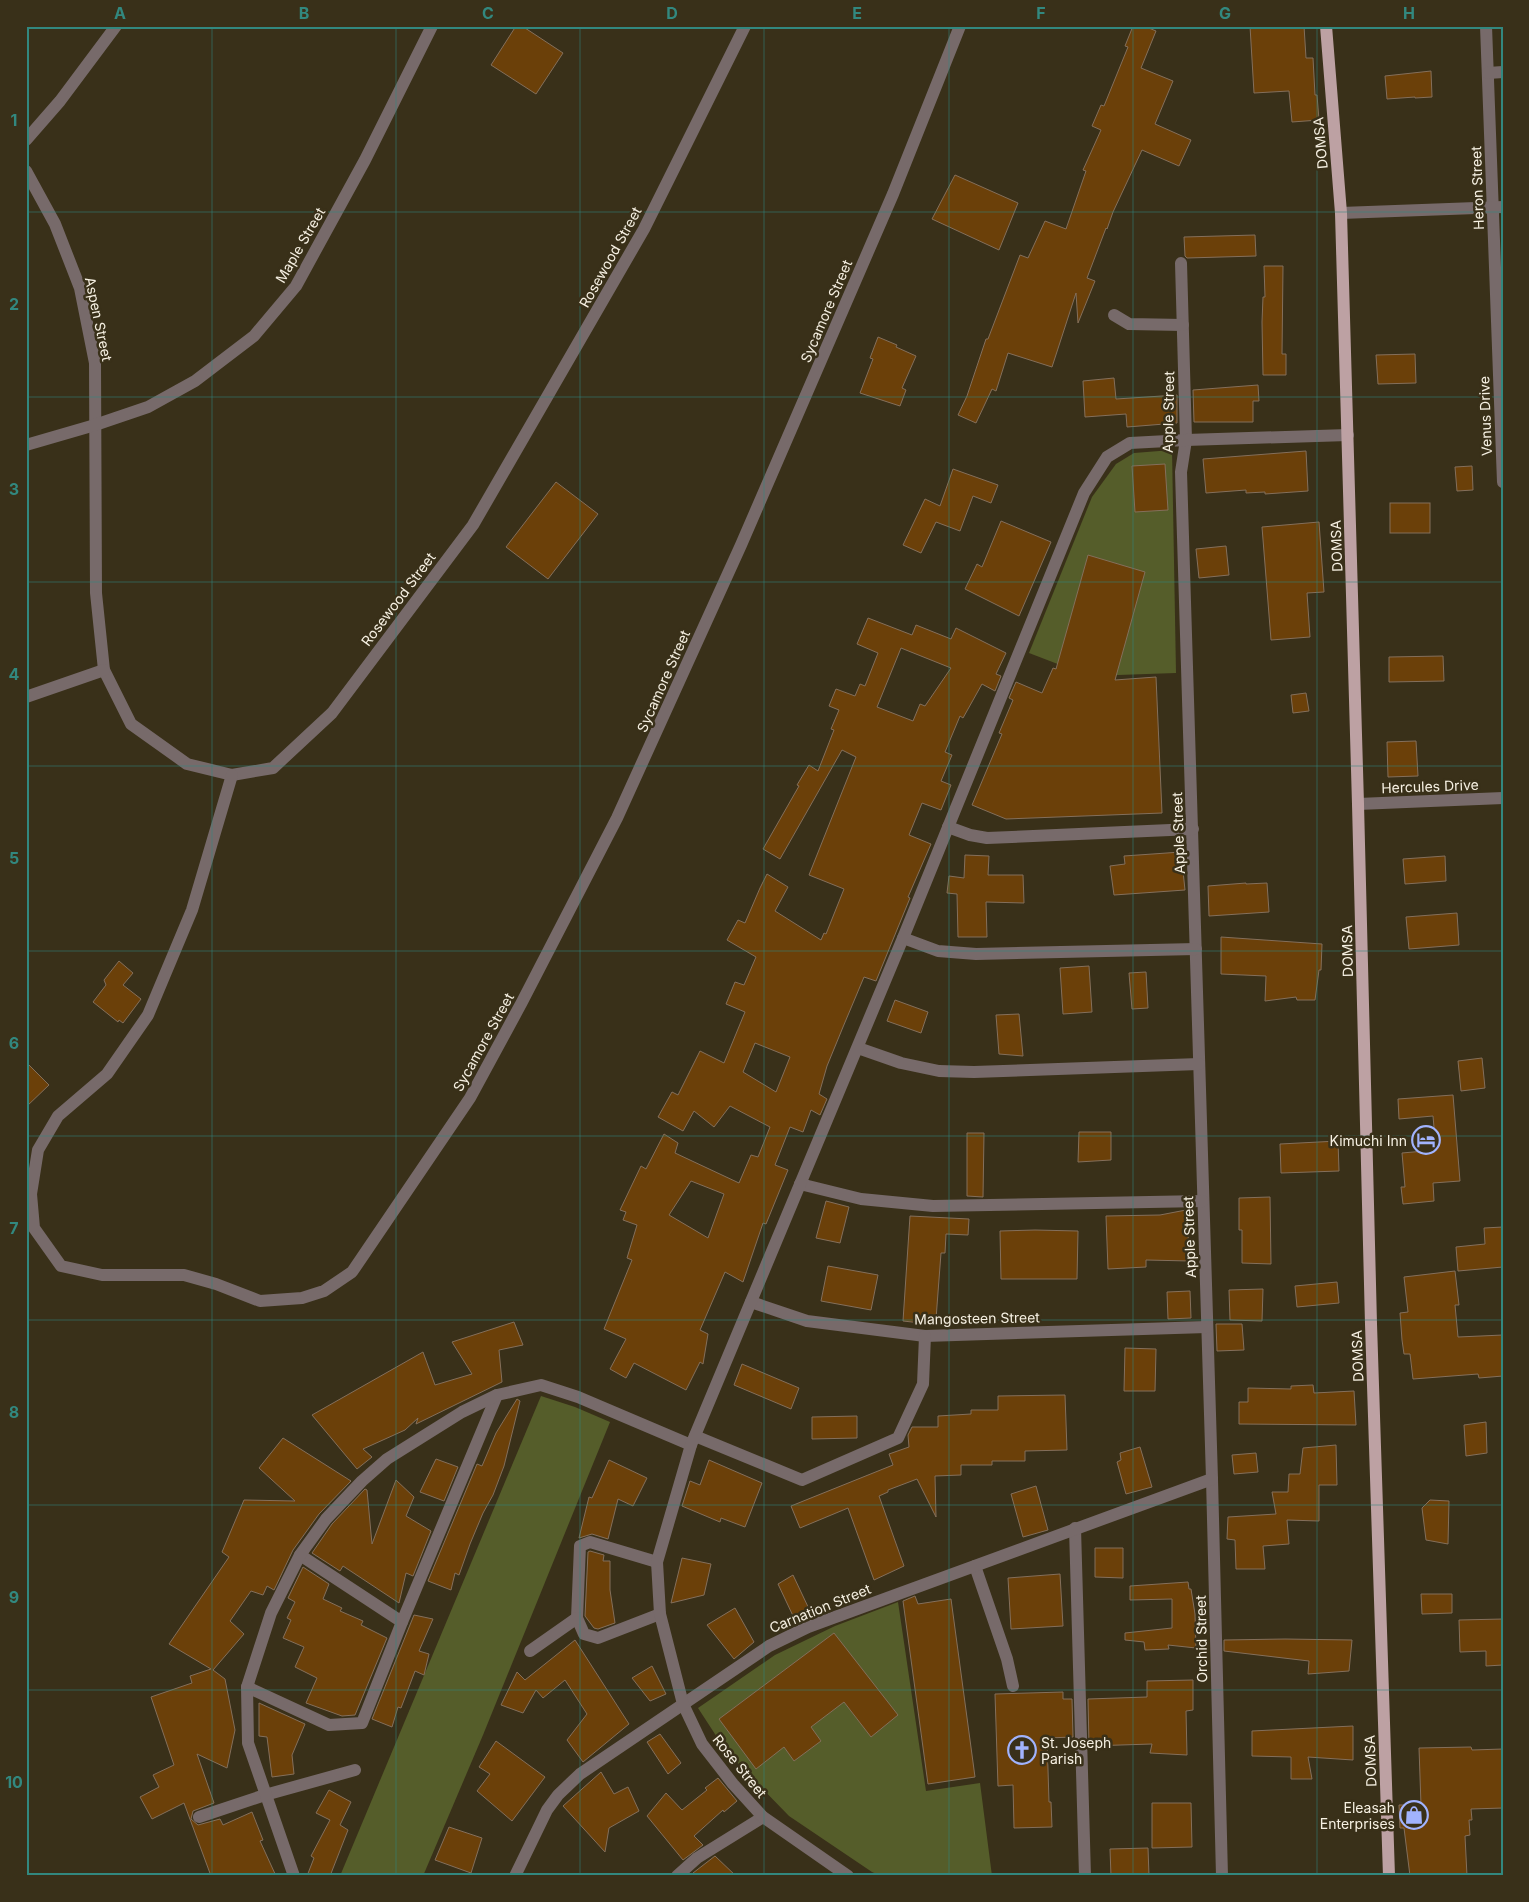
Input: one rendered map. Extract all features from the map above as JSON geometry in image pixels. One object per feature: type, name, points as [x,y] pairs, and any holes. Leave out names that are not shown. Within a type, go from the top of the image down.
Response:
[{"type":"main road","name":"DOMSA","points":[[1326,26],[1341,213],[1370,1304],[1389,1876]]},
{"type":"street","points":[[26,140],[60,101],[116,26]]},
{"type":"street","name":"Maple Street","points":[[26,445],[148,407],[195,381],[254,336],[296,286],[360,168],[432,26]]},
{"type":"street","name":"Rosewood Street","points":[[95,425],[96,593],[104,670],[131,724],[187,764],[232,775],[273,768],[332,713],[473,525],[644,229],[745,26]]},
{"type":"street","name":"Sycamore Street","points":[[232,775],[192,910],[148,1015],[107,1074],[58,1116],[38,1150],[31,1194],[34,1228],[61,1266],[102,1275],[184,1275],[216,1284],[260,1301],[302,1298],[324,1291],[352,1272],[470,1098],[522,1002],[617,818],[741,544],[894,194],[960,26]]},
{"type":"street","name":"Heron Street","points":[[1486,26],[1498,207],[1498,348]]},
{"type":"street","points":[[1488,73],[1503,72]]},
{"type":"street","name":"Aspen Street","points":[[26,171],[55,224],[80,288],[95,363],[95,425]]},
{"type":"street","points":[[1341,213],[1498,207]]},
{"type":"street","name":"Apple Street","points":[[1181,263],[1186,440],[1181,472],[1210,1401]]},
{"type":"street","points":[[1114,316],[1129,324],[1183,325]]},
{"type":"street","name":"Venus Drive","points":[[1498,348],[1503,482]]},
{"type":"street","name":"Rose Street","points":[[848,1876],[763,1817],[733,1784],[702,1744],[682,1704],[660,1614],[657,1562],[693,1440],[858,1048],[1084,493],[1107,458],[1130,443],[1348,435]]},
{"type":"street","points":[[26,697],[104,670]]},
{"type":"street","name":"Hercules Drive","points":[[1358,804],[1503,798]]},
{"type":"street","points":[[948,827],[970,835],[988,838],[1193,829]]},
{"type":"street","points":[[903,938],[938,951],[976,954],[1196,949]]},
{"type":"street","points":[[858,1048],[901,1063],[939,1071],[974,1072],[1199,1064]]},
{"type":"street","points":[[800,1184],[861,1198],[934,1206],[1203,1201]]},
{"type":"street","name":"Mangosteen Street","points":[[751,1302],[807,1321],[925,1336],[1207,1327]]},
{"type":"street","points":[[294,1876],[248,1743],[247,1688],[271,1613],[300,1555],[326,1519],[362,1481],[387,1459],[462,1412],[497,1395],[541,1385],[578,1396],[802,1480],[898,1438],[923,1384],[925,1336]]},
{"type":"street","points":[[247,1688],[329,1725],[362,1723],[497,1395]]},
{"type":"street","name":"Orchid Street","points":[[1210,1401],[1222,1876]]},
{"type":"street","name":"Carnation Street","points":[[515,1876],[548,1810],[558,1795],[580,1774],[769,1646],[808,1627],[1212,1479]]},
{"type":"street","points":[[1075,1528],[1085,1876]]},
{"type":"street","points":[[657,1562],[590,1542],[580,1546],[577,1618],[584,1634],[598,1638],[660,1614]]},
{"type":"street","points":[[300,1555],[402,1622]]},
{"type":"street","points":[[975,1566],[1002,1642],[1013,1686]]},
{"type":"street","points":[[530,1651],[577,1618]]},
{"type":"street","points":[[199,1817],[266,1795],[356,1770]]},
{"type":"street","points":[[677,1876],[697,1858],[763,1817]]},
{"type":"green space","points":[[1172,450],[1176,673],[1089,676],[1029,653],[1092,497],[1116,464],[1134,453]]},
{"type":"green space","points":[[541,1396],[575,1407],[610,1422],[483,1735],[423,1876],[340,1876]]},
{"type":"green space","points":[[898,1602],[926,1791],[980,1783],[992,1876],[881,1876],[872,1872],[789,1816],[726,1751],[698,1708],[775,1655],[835,1626]]},
{"type":"building","points":[[516,26],[522,26],[563,53],[536,94],[491,65]]},
{"type":"building","points":[[1133,26],[1144,26],[1156,31],[1141,68],[1173,81],[1155,124],[1191,140],[1179,166],[1142,150],[1106,228],[1087,278],[1095,281],[1078,323],[1076,293],[1052,367],[1008,353],[996,391],[992,389],[976,423],[958,415],[967,396],[986,339],[988,339],[1020,255],[1028,258],[1045,221],[1066,229],[1086,171],[1083,170],[1101,130],[1092,126],[1101,105],[1104,106],[1128,47],[1125,46]]},
{"type":"building","points":[[1250,26],[1304,26],[1306,58],[1313,58],[1315,95],[1317,95],[1319,120],[1292,122],[1289,91],[1254,93]]},
{"type":"building","points":[[1431,71],[1432,97],[1387,99],[1385,76]]},
{"type":"building","points":[[955,175],[1018,203],[999,250],[932,219]]},
{"type":"building","points":[[1255,235],[1256,256],[1187,258],[1185,256],[1184,237]]},
{"type":"building","points":[[1264,266],[1283,266],[1282,354],[1286,354],[1286,375],[1263,375]]},
{"type":"building","points":[[878,337],[916,356],[902,388],[906,390],[900,406],[860,393],[873,359],[870,358]]},
{"type":"building","points":[[1415,354],[1416,383],[1378,384],[1376,355]]},
{"type":"building","points":[[1114,378],[1116,399],[1177,395],[1177,423],[1127,427],[1126,414],[1085,417],[1083,381]]},
{"type":"building","points":[[1258,385],[1259,401],[1253,401],[1253,422],[1194,422],[1193,390]]},
{"type":"building","points":[[1306,451],[1308,491],[1265,494],[1265,492],[1246,493],[1246,490],[1206,493],[1203,459]]},
{"type":"building","points":[[1165,464],[1168,510],[1135,512],[1132,466]]},
{"type":"building","points":[[1472,466],[1473,490],[1457,491],[1455,467]]},
{"type":"building","points":[[953,469],[998,485],[991,503],[973,496],[960,531],[936,522],[921,553],[903,545],[925,499],[940,506]]},
{"type":"building","points":[[556,482],[598,514],[548,579],[506,547]]},
{"type":"building","points":[[1390,503],[1430,503],[1430,533],[1390,533]]},
{"type":"building","points":[[1001,521],[1051,542],[1019,616],[965,589],[977,564],[982,567]]},
{"type":"building","points":[[1319,522],[1324,592],[1307,593],[1310,637],[1271,640],[1262,527]]},
{"type":"building","points":[[1226,546],[1229,575],[1199,578],[1196,549]]},
{"type":"building","points":[[1088,555],[1145,572],[1115,680],[1156,677],[1162,813],[1006,819],[972,805],[1002,734],[999,733],[1013,700],[1009,698],[1016,682],[1042,693],[1053,668],[1056,669]]},
{"type":"building","points":[[868,618],[912,635],[916,625],[951,639],[956,628],[1006,653],[996,674],[1001,676],[995,691],[982,684],[963,718],[960,716],[945,752],[952,755],[941,781],[951,785],[941,810],[922,803],[909,835],[931,844],[908,897],[910,898],[876,981],[864,977],[843,1027],[827,1066],[819,1094],[827,1099],[820,1115],[811,1110],[803,1132],[790,1127],[775,1165],[788,1170],[766,1224],[763,1223],[743,1282],[725,1272],[700,1330],[708,1334],[703,1364],[700,1362],[686,1390],[634,1363],[626,1378],[610,1369],[626,1339],[604,1329],[632,1260],[627,1258],[637,1225],[623,1220],[626,1212],[620,1210],[641,1166],[646,1169],[664,1134],[678,1143],[675,1153],[739,1183],[751,1155],[758,1157],[770,1127],[730,1106],[714,1127],[694,1111],[683,1131],[658,1117],[672,1092],[678,1095],[700,1051],[724,1063],[745,1012],[726,1004],[735,982],[744,985],[756,957],[727,940],[738,920],[745,923],[767,874],[788,887],[775,911],[821,940],[824,933],[826,934],[844,889],[809,875],[856,757],[842,750],[780,859],[763,849],[809,765],[818,771],[834,730],[831,729],[839,710],[829,706],[836,689],[855,696],[860,684],[865,686],[878,653],[857,644]],"holes":[[[901,648],[951,668],[925,706],[920,704],[913,721],[877,707]],[[755,1043],[790,1057],[776,1092],[743,1072]],[[691,1181],[724,1194],[708,1238],[669,1215]]]},
{"type":"building","points":[[1443,656],[1444,681],[1389,682],[1389,657]]},
{"type":"building","points":[[1306,693],[1309,711],[1293,713],[1291,695]]},
{"type":"building","points":[[1416,741],[1418,776],[1388,777],[1387,742]]},
{"type":"building","points":[[1181,852],[1185,890],[1114,895],[1110,866],[1125,864],[1124,856]]},
{"type":"building","points":[[965,855],[989,856],[988,875],[1023,875],[1024,903],[986,902],[987,937],[958,937],[957,894],[947,893],[949,876],[964,878]]},
{"type":"building","points":[[1445,856],[1446,881],[1405,884],[1403,859]]},
{"type":"building","points":[[1267,883],[1269,912],[1209,916],[1208,886]]},
{"type":"building","points":[[1457,913],[1459,945],[1409,949],[1406,917]]},
{"type":"building","points":[[1221,937],[1322,944],[1321,970],[1319,970],[1315,1000],[1297,1000],[1296,997],[1265,1001],[1266,976],[1221,974]]},
{"type":"building","points":[[119,961],[133,973],[123,985],[141,999],[123,1023],[119,1020],[118,1022],[93,1002],[106,985],[104,980]]},
{"type":"building","points":[[1089,966],[1092,1012],[1063,1014],[1060,968]]},
{"type":"building","points":[[1146,972],[1148,1008],[1132,1009],[1129,973]]},
{"type":"building","points":[[895,1000],[928,1012],[921,1033],[887,1021]]},
{"type":"building","points":[[1019,1014],[1023,1056],[999,1054],[996,1015]]},
{"type":"building","points":[[1482,1058],[1485,1088],[1461,1091],[1458,1061]]},
{"type":"building","points":[[26,1062],[49,1085],[26,1107]]},
{"type":"building","name":"Kimuchi Inn","points":[[1453,1095],[1460,1181],[1433,1183],[1434,1201],[1403,1204],[1401,1187],[1405,1187],[1402,1153],[1436,1150],[1433,1116],[1399,1119],[1398,1099]]},
{"type":"building","points":[[1079,1132],[1111,1132],[1111,1160],[1078,1162]]},
{"type":"building","points":[[967,1133],[984,1133],[983,1197],[967,1196]]},
{"type":"building","points":[[1338,1141],[1339,1171],[1281,1173],[1280,1144]]},
{"type":"building","points":[[1270,1197],[1271,1264],[1242,1263],[1242,1230],[1239,1230],[1239,1198]]},
{"type":"building","points":[[826,1201],[849,1207],[840,1243],[816,1238]]},
{"type":"building","points":[[1186,1210],[1190,1261],[1146,1260],[1146,1267],[1108,1269],[1106,1216],[1160,1215]]},
{"type":"building","points":[[910,1216],[969,1219],[968,1235],[946,1234],[945,1253],[941,1253],[936,1319],[922,1318],[921,1323],[903,1321]]},
{"type":"building","points":[[1503,1227],[1503,1267],[1458,1271],[1456,1247],[1485,1244],[1484,1228]]},
{"type":"building","points":[[1000,1231],[1078,1231],[1077,1279],[1001,1279]]},
{"type":"building","points":[[828,1266],[878,1275],[871,1310],[821,1301]]},
{"type":"building","points":[[1455,1271],[1459,1305],[1455,1305],[1458,1337],[1503,1335],[1503,1376],[1479,1378],[1478,1374],[1413,1379],[1410,1354],[1404,1354],[1402,1340],[1400,1313],[1408,1312],[1404,1277]]},
{"type":"building","points":[[1337,1282],[1339,1303],[1297,1307],[1295,1286]]},
{"type":"building","points":[[1263,1289],[1262,1321],[1230,1320],[1229,1290]]},
{"type":"building","points":[[1190,1291],[1191,1318],[1168,1319],[1167,1292]]},
{"type":"building","points":[[514,1322],[523,1345],[499,1350],[502,1382],[416,1424],[418,1418],[405,1430],[363,1449],[372,1457],[357,1469],[312,1415],[423,1352],[435,1385],[472,1374],[452,1342]]},
{"type":"building","points":[[1216,1324],[1242,1324],[1244,1350],[1217,1351]]},
{"type":"building","points":[[1125,1348],[1156,1349],[1155,1391],[1124,1391]]},
{"type":"building","points":[[742,1364],[799,1388],[791,1409],[734,1385]]},
{"type":"building","points":[[1313,1385],[1314,1393],[1354,1391],[1356,1425],[1239,1424],[1239,1402],[1248,1402],[1248,1388],[1291,1389],[1291,1386]]},
{"type":"building","points":[[1065,1395],[1067,1450],[1025,1451],[1025,1461],[992,1461],[992,1465],[961,1465],[961,1475],[935,1476],[936,1517],[917,1479],[888,1490],[888,1492],[879,1496],[904,1566],[874,1580],[848,1508],[800,1528],[791,1506],[893,1465],[889,1454],[909,1447],[908,1435],[912,1427],[938,1427],[938,1416],[971,1414],[971,1410],[998,1410],[998,1396]]},
{"type":"building","points":[[517,1399],[520,1401],[504,1466],[493,1495],[470,1544],[459,1575],[455,1573],[451,1590],[428,1581],[477,1464],[482,1466],[496,1433]]},
{"type":"building","points":[[857,1416],[857,1438],[812,1439],[812,1417]]},
{"type":"building","points":[[1486,1422],[1487,1453],[1466,1456],[1464,1425]]},
{"type":"building","points":[[283,1438],[351,1481],[319,1514],[293,1550],[274,1590],[267,1586],[263,1595],[251,1591],[230,1621],[244,1634],[213,1670],[225,1679],[235,1730],[227,1768],[197,1754],[214,1803],[193,1811],[191,1819],[198,1825],[220,1819],[223,1825],[252,1812],[263,1840],[260,1841],[276,1876],[211,1876],[184,1803],[152,1819],[140,1797],[159,1787],[153,1775],[174,1765],[151,1697],[192,1683],[190,1676],[211,1669],[169,1644],[229,1557],[222,1552],[244,1500],[295,1501],[259,1468]]},
{"type":"building","points":[[1336,1445],[1337,1485],[1319,1485],[1319,1521],[1287,1520],[1289,1544],[1263,1546],[1265,1569],[1236,1569],[1235,1540],[1227,1539],[1228,1517],[1276,1514],[1272,1492],[1288,1492],[1289,1474],[1300,1474],[1303,1448]]},
{"type":"building","points":[[1140,1447],[1152,1487],[1126,1494],[1117,1462],[1121,1460],[1120,1453]]},
{"type":"building","points":[[1256,1453],[1258,1472],[1234,1474],[1232,1455]]},
{"type":"building","points":[[436,1459],[458,1467],[444,1501],[420,1492]]},
{"type":"building","points":[[609,1460],[647,1478],[633,1506],[618,1499],[608,1539],[592,1534],[579,1538],[589,1497],[592,1498]]},
{"type":"building","points":[[709,1460],[762,1483],[745,1527],[721,1518],[720,1522],[682,1506],[690,1481],[700,1485]]},
{"type":"building","points":[[396,1480],[414,1497],[406,1516],[431,1531],[413,1576],[406,1573],[399,1603],[343,1566],[340,1571],[312,1553],[332,1524],[365,1489],[367,1490],[372,1544]]},
{"type":"building","points":[[1036,1486],[1048,1530],[1023,1537],[1011,1494]]},
{"type":"building","points":[[1430,1500],[1449,1501],[1448,1544],[1426,1540],[1422,1508]]},
{"type":"building","points":[[1095,1548],[1123,1548],[1123,1578],[1095,1577]]},
{"type":"building","points":[[588,1552],[604,1555],[603,1561],[610,1561],[610,1590],[615,1623],[598,1629],[594,1628],[585,1616]]},
{"type":"building","points":[[682,1558],[711,1564],[704,1595],[671,1603]]},
{"type":"building","points":[[303,1567],[329,1584],[323,1599],[342,1608],[340,1611],[363,1621],[361,1625],[387,1638],[355,1715],[342,1716],[306,1703],[317,1678],[295,1667],[304,1647],[283,1638],[291,1620],[287,1618],[295,1602],[288,1598]]},
{"type":"building","points":[[1060,1574],[1063,1626],[1011,1629],[1008,1578]]},
{"type":"building","points":[[793,1575],[810,1611],[794,1618],[778,1584]]},
{"type":"building","points":[[1188,1582],[1195,1614],[1196,1648],[1168,1645],[1169,1649],[1145,1650],[1144,1642],[1125,1640],[1125,1633],[1172,1628],[1172,1599],[1130,1600],[1130,1586]]},
{"type":"building","points":[[1421,1594],[1452,1594],[1452,1613],[1422,1614]]},
{"type":"building","points":[[915,1596],[918,1604],[951,1599],[975,1777],[928,1784],[903,1601]]},
{"type":"building","points":[[735,1608],[754,1642],[734,1659],[707,1625]]},
{"type":"building","points":[[414,1615],[433,1619],[419,1651],[429,1654],[424,1675],[415,1671],[401,1708],[398,1707],[392,1727],[372,1719]]},
{"type":"building","points":[[1503,1619],[1503,1665],[1486,1666],[1486,1651],[1460,1652],[1459,1620]]},
{"type":"building","points":[[834,1633],[898,1715],[871,1737],[844,1702],[811,1727],[821,1741],[794,1761],[784,1747],[756,1769],[719,1719]]},
{"type":"building","points":[[575,1640],[629,1724],[583,1762],[567,1740],[587,1714],[565,1680],[543,1698],[536,1690],[523,1713],[501,1705],[517,1672],[525,1680]]},
{"type":"building","points":[[1224,1640],[1352,1640],[1349,1671],[1308,1674],[1309,1661],[1224,1651]]},
{"type":"building","points":[[652,1666],[666,1694],[650,1701],[632,1678]]},
{"type":"building","points":[[1193,1680],[1193,1710],[1186,1711],[1187,1755],[1150,1753],[1152,1744],[1089,1746],[1088,1699],[1147,1697],[1147,1681]]},
{"type":"building","name":"St. Joseph Parish","points":[[1063,1692],[1063,1699],[1072,1699],[1073,1737],[1047,1738],[1049,1802],[1051,1802],[1052,1827],[1014,1828],[1013,1785],[998,1786],[995,1694]]},
{"type":"building","points":[[259,1703],[305,1724],[292,1755],[294,1774],[272,1777],[267,1737],[259,1736]]},
{"type":"building","points":[[1353,1726],[1353,1760],[1308,1757],[1312,1779],[1291,1779],[1291,1757],[1252,1756],[1252,1731]]},
{"type":"building","points":[[660,1734],[681,1763],[668,1774],[647,1742]]},
{"type":"building","points":[[496,1741],[545,1777],[512,1821],[477,1791],[490,1774],[479,1767]]},
{"type":"building","points":[[1471,1747],[1472,1750],[1503,1749],[1503,1808],[1471,1809],[1472,1820],[1469,1820],[1470,1835],[1465,1836],[1467,1876],[1410,1876],[1404,1828],[1400,1828],[1399,1805],[1421,1805],[1419,1748]]},
{"type":"building","points":[[601,1772],[614,1794],[628,1787],[639,1811],[609,1828],[605,1852],[563,1806]]},
{"type":"building","points":[[718,1778],[737,1801],[724,1812],[723,1810],[694,1836],[703,1845],[683,1860],[647,1816],[666,1793],[682,1810],[707,1790],[705,1788]]},
{"type":"building","points":[[329,1790],[351,1802],[340,1825],[348,1830],[330,1876],[307,1876],[314,1858],[311,1856],[330,1820],[316,1813]]},
{"type":"building","points":[[1152,1803],[1191,1803],[1192,1847],[1152,1848]]},
{"type":"building","points":[[449,1827],[482,1838],[471,1873],[435,1860]]},
{"type":"building","points":[[1148,1848],[1149,1876],[1111,1876],[1110,1849]]},
{"type":"building","points":[[715,1856],[736,1876],[695,1876],[693,1873]]},
{"type":"place","name":"Kimuchi Inn","points":[[1426,1140]]},
{"type":"place","name":"St. Joseph Parish","points":[[1022,1750]]},
{"type":"place","name":"Eleasah Enterprises","points":[[1414,1815]]}]
